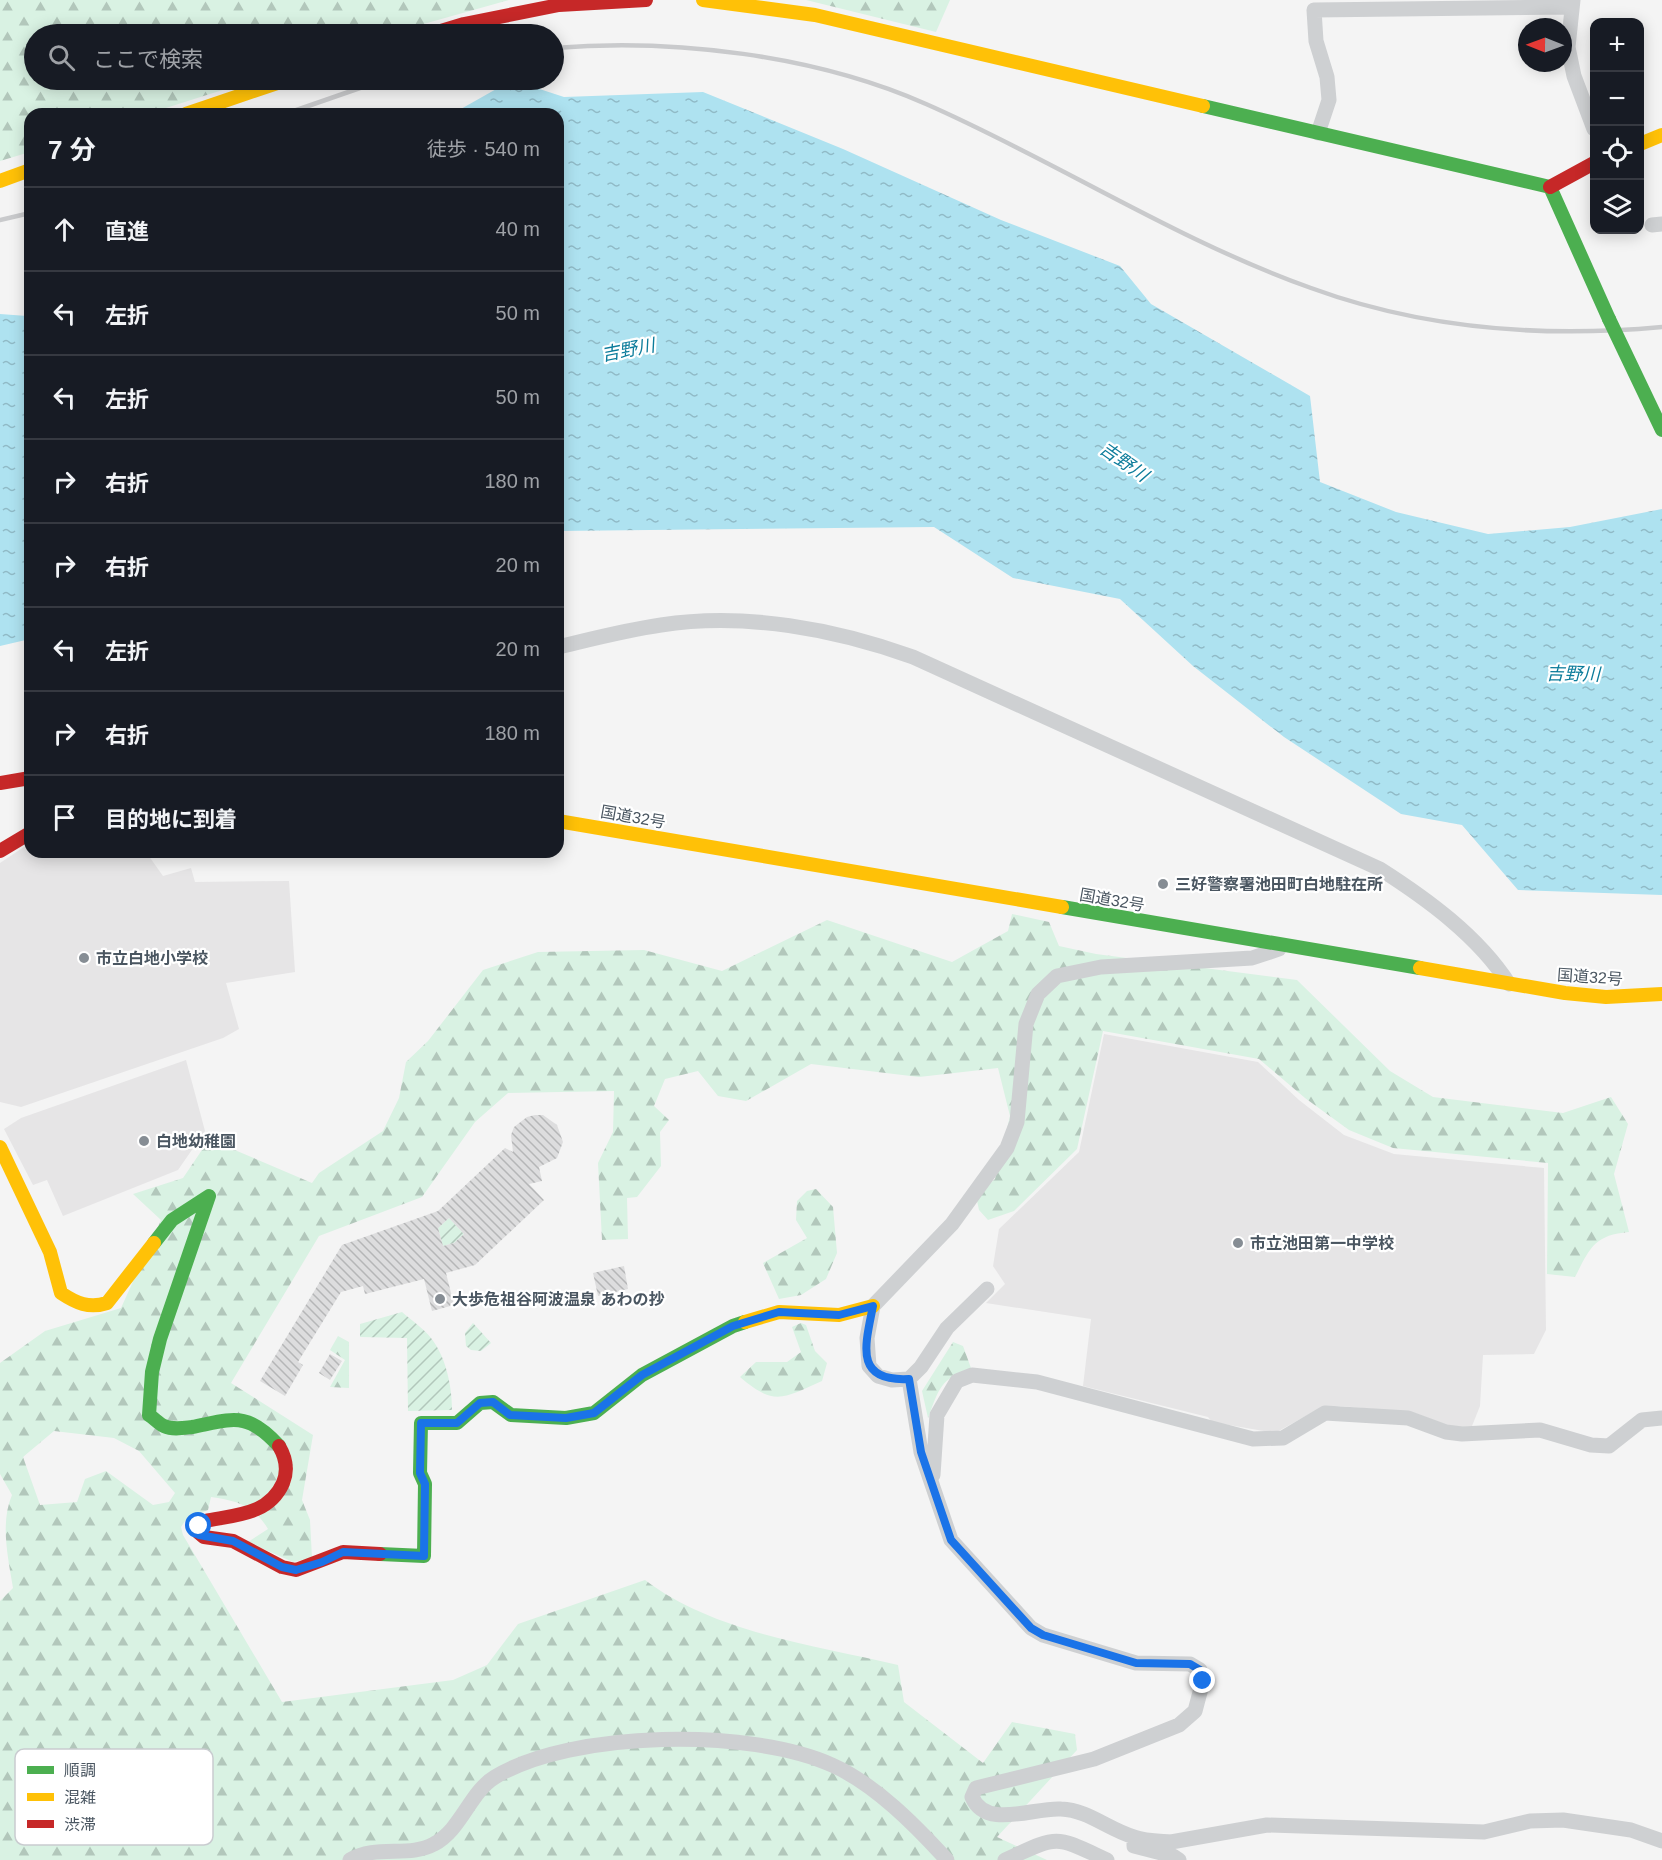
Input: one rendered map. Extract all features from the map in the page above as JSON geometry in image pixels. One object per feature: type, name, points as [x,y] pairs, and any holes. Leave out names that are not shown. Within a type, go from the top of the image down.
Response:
[{"type":"main road","points":[[464,24],[560,4],[646,0]]},
{"type":"main road","points":[[703,0],[815,15],[1550,187],[1590,166]]},
{"type":"main road","points":[[204,108],[257,90]]},
{"type":"main road","points":[[1644,142],[1662,135]]},
{"type":"main road","points":[[0,181],[24,172]]},
{"type":"main road","points":[[1550,187],[1662,430]]},
{"type":"main road","points":[[4,783],[24,779]]},
{"type":"main road","name":"国道32号","points":[[564,822],[1509,984],[1606,997],[1662,994]]},
{"type":"main road","points":[[0,851],[24,837]]},
{"type":"main road","points":[[0,1147],[50,1252],[61,1293],[79,1305],[95,1308],[107,1303],[172,1220],[209,1196],[160,1339],[152,1372],[149,1415],[159,1428],[173,1430],[231,1418],[247,1418],[262,1426],[273,1437],[283,1451],[286,1468],[284,1482],[275,1495],[261,1509],[205,1521],[198,1532],[204,1537],[233,1541],[282,1567],[296,1570],[322,1562],[343,1552],[424,1556],[425,1484],[420,1473],[421,1423],[457,1423],[480,1403],[493,1402],[510,1415],[566,1418],[594,1413],[642,1375],[733,1326],[779,1312],[839,1315],[873,1306]]},
{"type":"street","points":[[1318,133],[1329,99],[1327,77],[1316,41],[1315,5],[1573,4],[1568,47],[1574,76],[1593,126]]},
{"type":"street","points":[[564,646],[663,624],[706,622],[762,623],[813,630],[877,644],[913,657],[1380,869],[1433,905],[1496,964],[1509,984]]},
{"type":"street","points":[[987,1289],[946,1328],[921,1367],[909,1379],[892,1380],[878,1376],[869,1366],[867,1338],[873,1306],[952,1224],[1007,1148],[1017,1122],[1026,1024],[1038,994],[1056,976],[1101,967],[1252,958],[1287,946]]},
{"type":"street","points":[[933,1481],[937,1415],[957,1381],[972,1375],[1037,1382],[1199,1426],[1269,1440],[1283,1438],[1326,1413],[1408,1418],[1446,1432],[1462,1434],[1540,1430],[1592,1445],[1609,1446],[1642,1420],[1662,1418]]},
{"type":"street","points":[[909,1379],[921,1452],[933,1481],[940,1513],[951,1540],[1031,1628],[1043,1635],[1136,1663],[1190,1664],[1200,1670],[1203,1681],[1195,1711],[1179,1725],[1094,1759],[976,1788],[972,1797],[976,1805],[994,1816],[1052,1808],[1068,1809],[1134,1837],[1171,1842],[1267,1825],[1484,1832],[1530,1821],[1563,1820],[1631,1830],[1662,1841]]},
{"type":"street","points":[[350,1860],[382,1850],[411,1851],[435,1844],[458,1821],[494,1778],[527,1762],[610,1742],[647,1740],[717,1740],[786,1750],[832,1765],[857,1780],[916,1826],[947,1860]]},
{"type":"street","points":[[1134,1837],[1134,1846],[1173,1856],[1179,1860]]},
{"type":"street","points":[[1005,1860],[1049,1840],[1063,1840],[1107,1860]]},
{"type":"shaded area","points":[[24,847],[24,858],[150,858],[163,876],[191,868],[195,882],[289,881],[295,972],[226,983],[239,1029],[223,1038],[21,1107],[0,1102],[0,863]]},
{"type":"shaded area","points":[[1104,1034],[1258,1062],[1299,1100],[1344,1135],[1394,1154],[1544,1168],[1546,1330],[1534,1354],[1483,1355],[1480,1406],[1472,1426],[1455,1428],[1415,1413],[1341,1406],[1322,1407],[1275,1433],[1212,1422],[1208,1417],[1083,1386],[1091,1319],[986,1303],[1005,1284],[993,1266],[999,1229],[1079,1152]]},
{"type":"shaded area","points":[[186,1060],[205,1131],[178,1170],[63,1216],[47,1180],[33,1185],[4,1129],[21,1118]]},
{"type":"green space","points":[[0,0],[509,0],[424,24],[24,24],[24,90],[223,90],[166,108],[24,108],[24,154],[0,161]]},
{"type":"green space","points":[[806,0],[950,0],[936,32]]},
{"type":"green space","points":[[1012,914],[1049,922],[1059,946],[1096,954],[1297,980],[1390,1071],[1433,1097],[1563,1113],[1611,1097],[1628,1124],[1614,1174],[1629,1232],[1608,1236],[1594,1245],[1575,1277],[1547,1274],[1548,1163],[1393,1148],[1349,1130],[1305,1098],[1259,1059],[1103,1031],[1077,1149],[1014,1211],[988,1220],[979,1210],[976,1196],[995,1179],[1010,1116],[998,1068],[919,1077],[811,1064],[746,1101],[718,1096],[698,1071],[665,1079],[654,1106],[669,1120],[660,1132],[661,1166],[637,1197],[627,1198],[628,1239],[602,1240],[598,1163],[613,1132],[614,1091],[508,1093],[475,1122],[422,1197],[319,1236],[231,1383],[313,1435],[302,1500],[310,1520],[312,1558],[293,1562],[248,1542],[268,1529],[251,1509],[229,1500],[211,1497],[208,1510],[185,1521],[181,1527],[183,1535],[282,1702],[453,1680],[487,1665],[518,1624],[645,1580],[702,1613],[734,1625],[766,1635],[898,1665],[904,1702],[983,1763],[1012,1722],[1075,1734],[1077,1750],[997,1837],[1047,1860],[0,1860],[0,1601],[13,1588],[6,1529],[6,1517],[12,1495],[0,1474],[0,1363],[45,1331],[121,1308],[161,1220],[133,1194],[183,1178],[206,1144],[230,1148],[312,1183],[319,1173],[383,1131],[399,1098],[406,1062],[428,1041],[483,970],[538,952],[644,950],[722,971],[827,920],[952,962],[1008,931]],"holes":[[[54,1431],[114,1438],[139,1451],[175,1493],[169,1502],[153,1505],[106,1471],[85,1479],[77,1502],[40,1505],[23,1457]]]},
{"type":"green space","points":[[816,1189],[833,1207],[837,1253],[826,1279],[801,1295],[779,1299],[763,1263],[807,1238],[796,1220],[797,1201],[807,1191]]},
{"type":"green space","points":[[449,1218],[464,1234],[454,1243],[443,1246],[438,1228]]},
{"type":"green space","points":[[402,1312],[428,1334],[441,1354],[451,1391],[452,1410],[408,1411],[407,1338],[360,1337],[360,1324]]},
{"type":"green space","points":[[473,1323],[491,1343],[481,1351],[471,1350],[466,1346],[465,1333]]},
{"type":"green space","points":[[801,1323],[806,1325],[815,1351],[827,1363],[822,1381],[780,1397],[762,1393],[740,1377],[756,1362],[787,1362],[801,1352],[792,1327]]},
{"type":"green space","points":[[338,1336],[349,1342],[349,1388],[330,1387],[345,1360],[330,1350]]},
{"type":"green space","points":[[953,1342],[963,1346],[971,1368],[953,1376],[942,1386],[928,1418],[922,1391]]},
{"type":"water","name":"吉野川","points":[[494,90],[543,90],[564,97],[703,92],[843,149],[1001,220],[1120,266],[1151,304],[1310,396],[1320,482],[1396,512],[1488,534],[1570,527],[1662,509],[1662,895],[1518,890],[1462,825],[1401,814],[1284,737],[1193,666],[1120,599],[1013,578],[934,527],[564,531],[564,108],[463,108]]},
{"type":"water","points":[[0,314],[24,316],[24,640],[0,646]]},
{"type":"building","points":[[543,1115],[557,1125],[563,1142],[557,1158],[539,1167],[542,1181],[529,1184],[544,1200],[475,1265],[446,1273],[454,1305],[432,1311],[424,1279],[365,1294],[363,1286],[341,1292],[298,1362],[303,1365],[285,1396],[260,1381],[342,1245],[438,1211],[505,1148],[513,1152],[511,1135],[514,1127],[527,1117]],"holes":[[[449,1218],[464,1234],[454,1243],[443,1246],[438,1228]]]},
{"type":"building","points":[[624,1266],[628,1289],[598,1296],[593,1273]]},
{"type":"building","points":[[330,1354],[342,1361],[330,1380],[319,1373]]},
{"type":"railway","points":[[564,48],[647,46],[695,48],[791,62],[883,87],[974,126],[1164,224],[1261,269],[1353,302],[1396,313],[1484,327],[1528,330],[1573,331],[1662,327]]},
{"type":"railway","points":[[302,108],[354,90]]},
{"type":"railway","points":[[0,220],[24,214]]},
{"type":"traffic: fast","points":[[1203,106],[1550,187]]},
{"type":"traffic: fast","points":[[1550,187],[1609,319]]},
{"type":"traffic: fast","points":[[1609,319],[1662,430]]},
{"type":"traffic: fast","points":[[1062,907],[1420,968]]},
{"type":"traffic: fast","points":[[154,1243],[172,1220],[209,1196],[160,1339],[152,1372],[149,1415],[162,1425],[174,1428],[230,1420],[248,1422],[258,1427],[279,1446]]},
{"type":"traffic: fast","points":[[380,1554],[424,1556],[425,1484],[420,1473],[421,1423],[457,1423],[480,1403],[493,1402],[511,1415],[566,1418],[594,1413],[642,1375],[733,1326],[745,1322]]},
{"type":"traffic: slow","points":[[703,0],[815,15],[1203,106]]},
{"type":"traffic: slow","points":[[204,108],[257,90]]},
{"type":"traffic: slow","points":[[1644,142],[1662,135]]},
{"type":"traffic: slow","points":[[0,181],[24,172]]},
{"type":"traffic: slow","points":[[564,822],[1062,907]]},
{"type":"traffic: slow","points":[[1420,968],[1565,993],[1606,997],[1662,994]]},
{"type":"traffic: slow","points":[[0,1147],[50,1252],[61,1293],[67,1297],[88,1305],[107,1303],[154,1243]]},
{"type":"traffic: slow","points":[[745,1322],[779,1312],[839,1315],[873,1306]]},
{"type":"traffic: jam","points":[[464,24],[559,5],[646,0]]},
{"type":"traffic: jam","points":[[1550,187],[1590,165]]},
{"type":"traffic: jam","points":[[0,783],[24,779]]},
{"type":"traffic: jam","points":[[0,851],[24,837]]},
{"type":"traffic: jam","points":[[279,1446],[286,1469],[285,1478],[277,1494],[269,1502],[250,1512],[205,1521],[198,1532],[204,1537],[233,1541],[282,1567],[296,1570],[343,1552],[380,1554]]},
{"type":"place","name":"三好警察署池田町白地駐在所","points":[[1163,884]]},
{"type":"place","name":"市立白地小学校","points":[[84,958]]},
{"type":"place","name":"白地幼稚園","points":[[144,1141]]},
{"type":"place","name":"市立池田第一中学校","points":[[1238,1243]]},
{"type":"place","name":"大歩危祖谷阿波温泉 あわの抄","points":[[440,1299]]},
{"type":"route","points":[[199,1526],[199,1535],[233,1541],[282,1567],[296,1570],[322,1562],[343,1552],[352,1551],[424,1556],[425,1484],[420,1473],[421,1423],[457,1423],[480,1403],[493,1402],[510,1415],[566,1418],[594,1413],[642,1375],[733,1326],[779,1312],[839,1315],[873,1306],[866,1352],[869,1366],[878,1376],[892,1380],[909,1379],[921,1452],[933,1481],[940,1513],[951,1540],[971,1563],[1031,1628],[1043,1635],[1136,1663],[1190,1664],[1200,1670],[1203,1681]]}]
